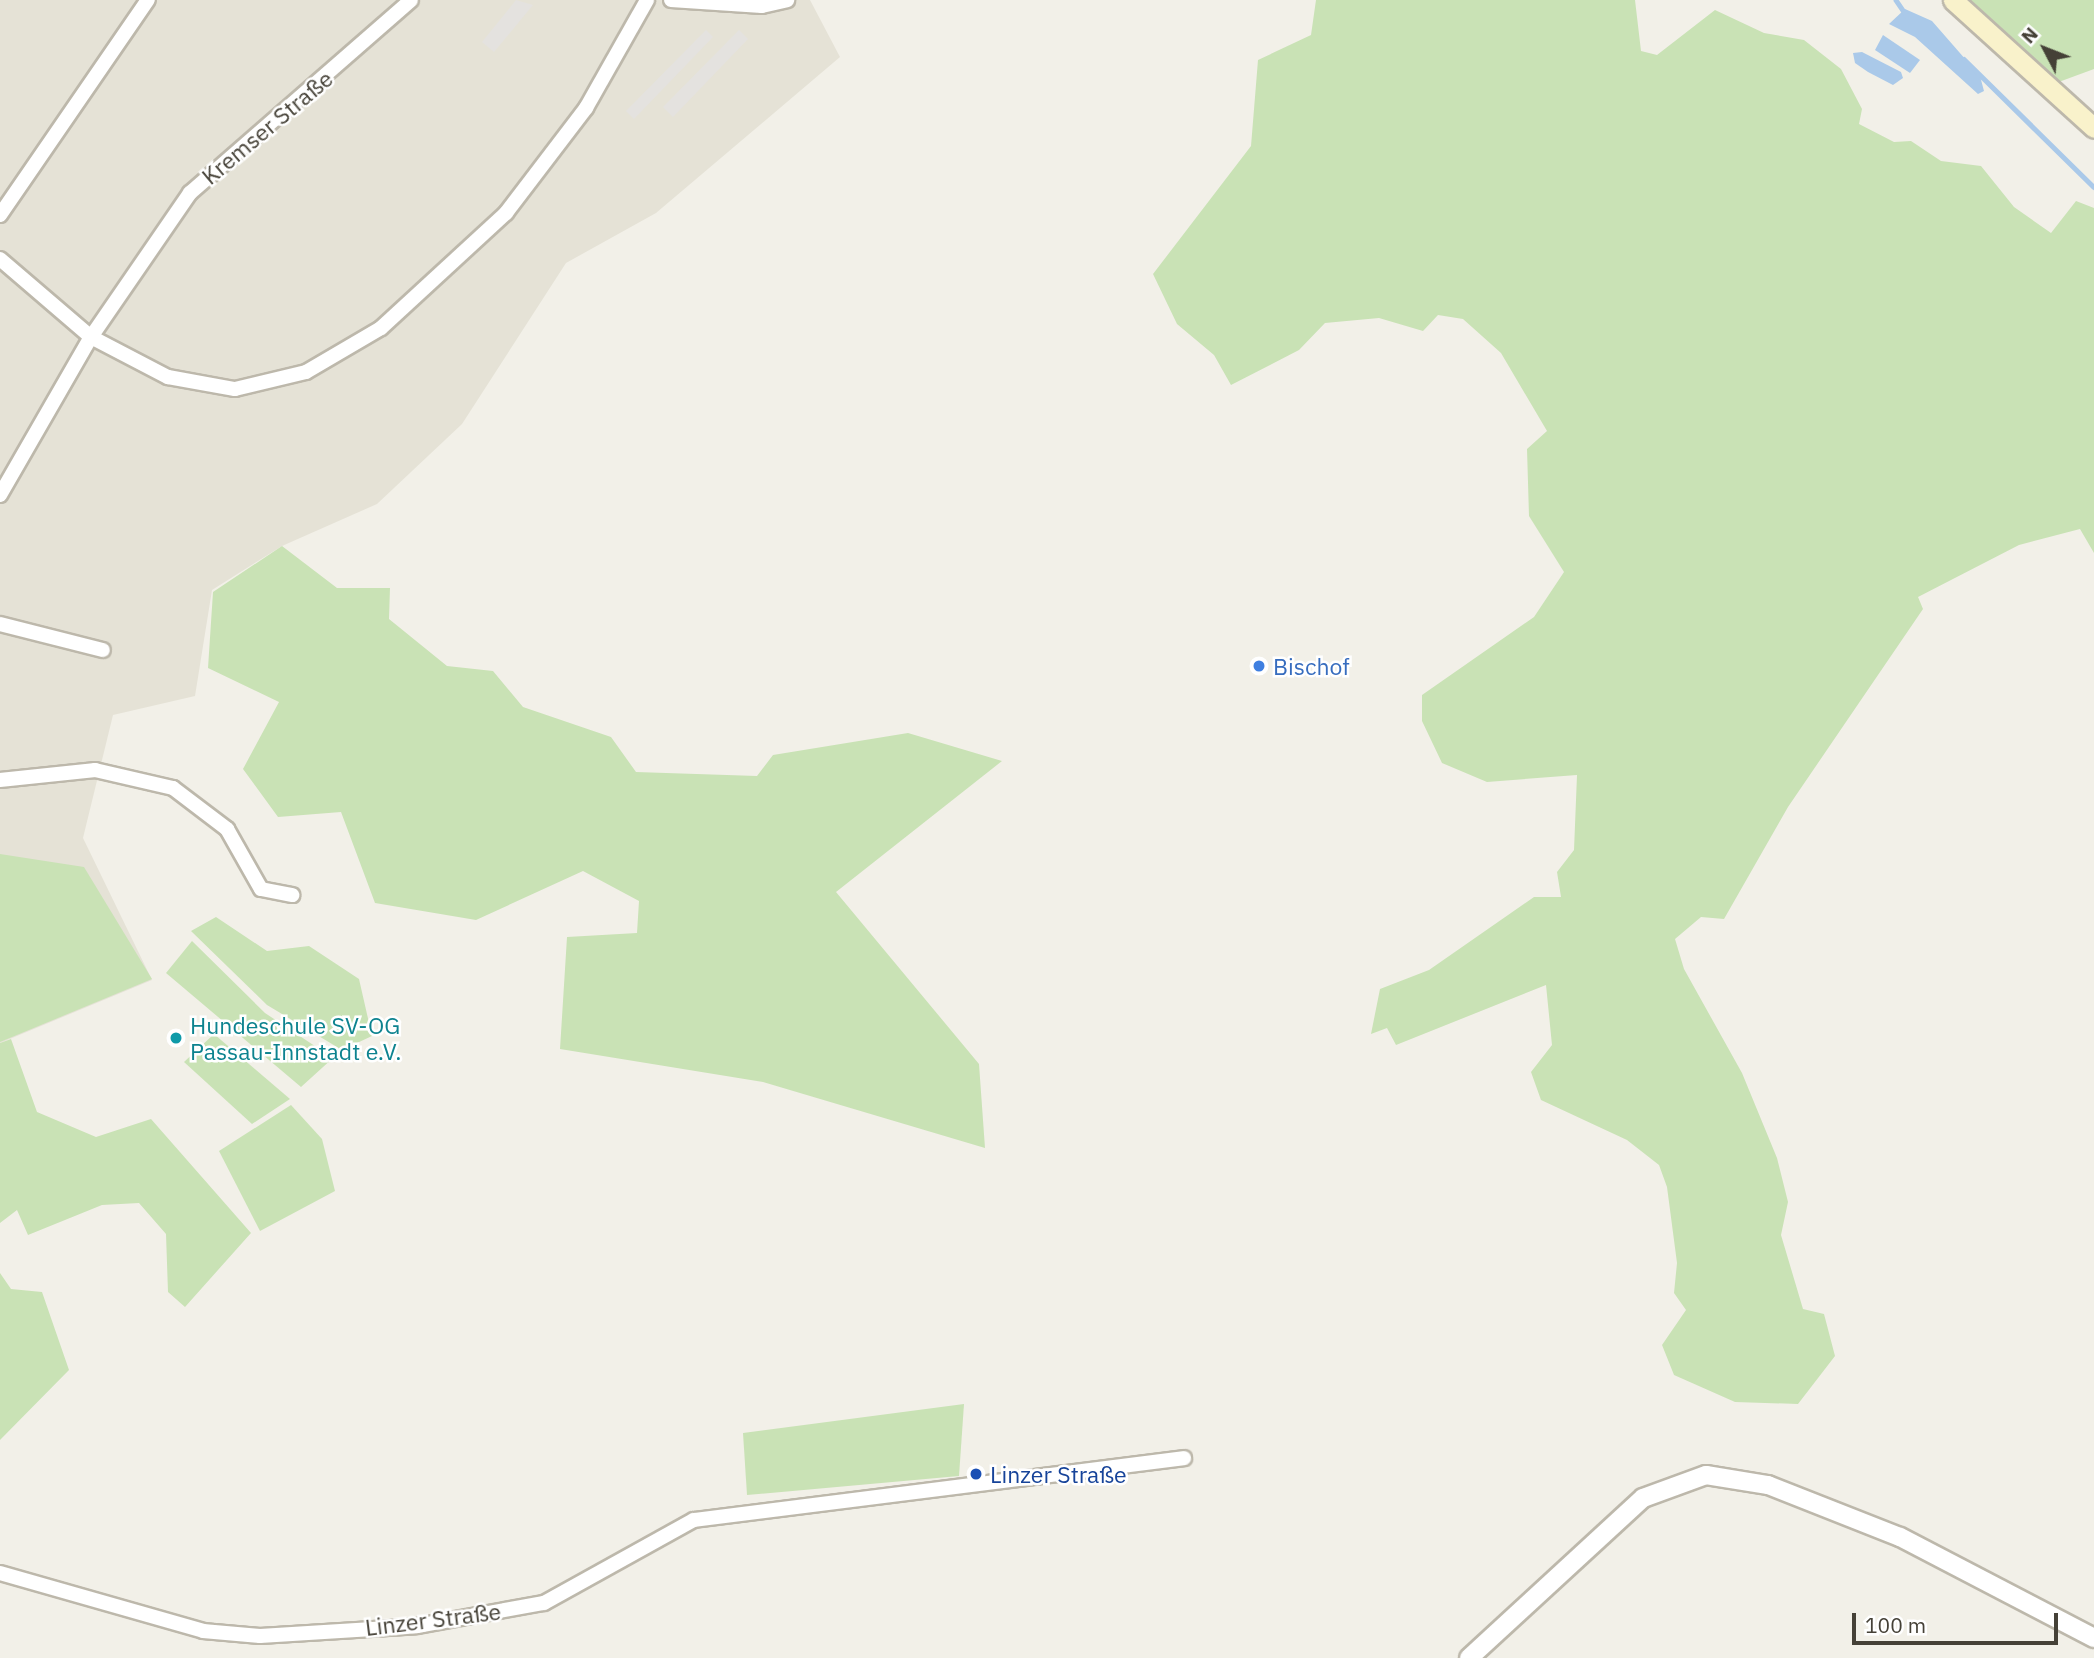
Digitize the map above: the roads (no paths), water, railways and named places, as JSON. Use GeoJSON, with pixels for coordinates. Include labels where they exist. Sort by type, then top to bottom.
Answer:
{"type":"FeatureCollection","features":[{"type":"Feature","properties":{"kind":"main road"},"geometry":{"type":"LineString","coordinates":[[1953,0],[2094,128]]}},
{"type":"Feature","properties":{"kind":"street"},"geometry":{"type":"LineString","coordinates":[[0,215],[148,0]]}},
{"type":"Feature","properties":{"kind":"street","name":"Kremser Straße"},"geometry":{"type":"LineString","coordinates":[[0,495],[91,337],[203,179],[411,0]]}},
{"type":"Feature","properties":{"kind":"street"},"geometry":{"type":"LineString","coordinates":[[0,259],[91,337],[148,369],[214,389],[280,380],[358,345],[448,272],[506,213],[586,108],[647,0]]}},
{"type":"Feature","properties":{"kind":"street"},"geometry":{"type":"LineString","coordinates":[[671,0],[762,6],[787,0]]}},
{"type":"Feature","properties":{"kind":"street"},"geometry":{"type":"LineString","coordinates":[[0,624],[103,650]]}},
{"type":"Feature","properties":{"kind":"street"},"geometry":{"type":"LineString","coordinates":[[0,779],[95,770],[173,788],[227,829],[261,889],[292,895]]}},
{"type":"Feature","properties":{"kind":"street","name":"Linzer Straße"},"geometry":{"type":"LineString","coordinates":[[0,1573],[203,1631],[260,1636],[417,1626],[544,1603],[694,1520],[1184,1458]]}},
{"type":"Feature","properties":{"kind":"street"},"geometry":{"type":"LineString","coordinates":[[1469,1658],[1643,1498],[1706,1475],[1769,1485],[1887,1532],[2094,1638]]}},
{"type":"Feature","properties":{"kind":"water"},"geometry":{"type":"Polygon","coordinates":[[[1905,9],[1932,21],[1980,76],[1984,91],[1978,94],[1915,37],[1889,24],[1905,9]]]}},
{"type":"Feature","properties":{"kind":"water"},"geometry":{"type":"Polygon","coordinates":[[[1883,35],[1920,60],[1910,73],[1875,50],[1883,35]]]}},
{"type":"Feature","properties":{"kind":"water"},"geometry":{"type":"Polygon","coordinates":[[[1862,52],[1901,72],[1903,78],[1893,85],[1868,72],[1855,63],[1853,53],[1862,52]]]}},
{"type":"Feature","properties":{"kind":"waterway"},"geometry":{"type":"LineString","coordinates":[[1896,0],[1906,15]]}},
{"type":"Feature","properties":{"kind":"waterway"},"geometry":{"type":"LineString","coordinates":[[1964,59],[2094,187]]}},
{"type":"Feature","properties":{"kind":"place","name":"Bischof"},"geometry":{"type":"Point","coordinates":[1259,666]}},
{"type":"Feature","properties":{"kind":"place","name":"Hundeschule SV-OG Passau-Innstadt e.V."},"geometry":{"type":"Point","coordinates":[176,1038]}},
{"type":"Feature","properties":{"kind":"place","name":"Linzer Straße"},"geometry":{"type":"Point","coordinates":[976,1474]}}]}
